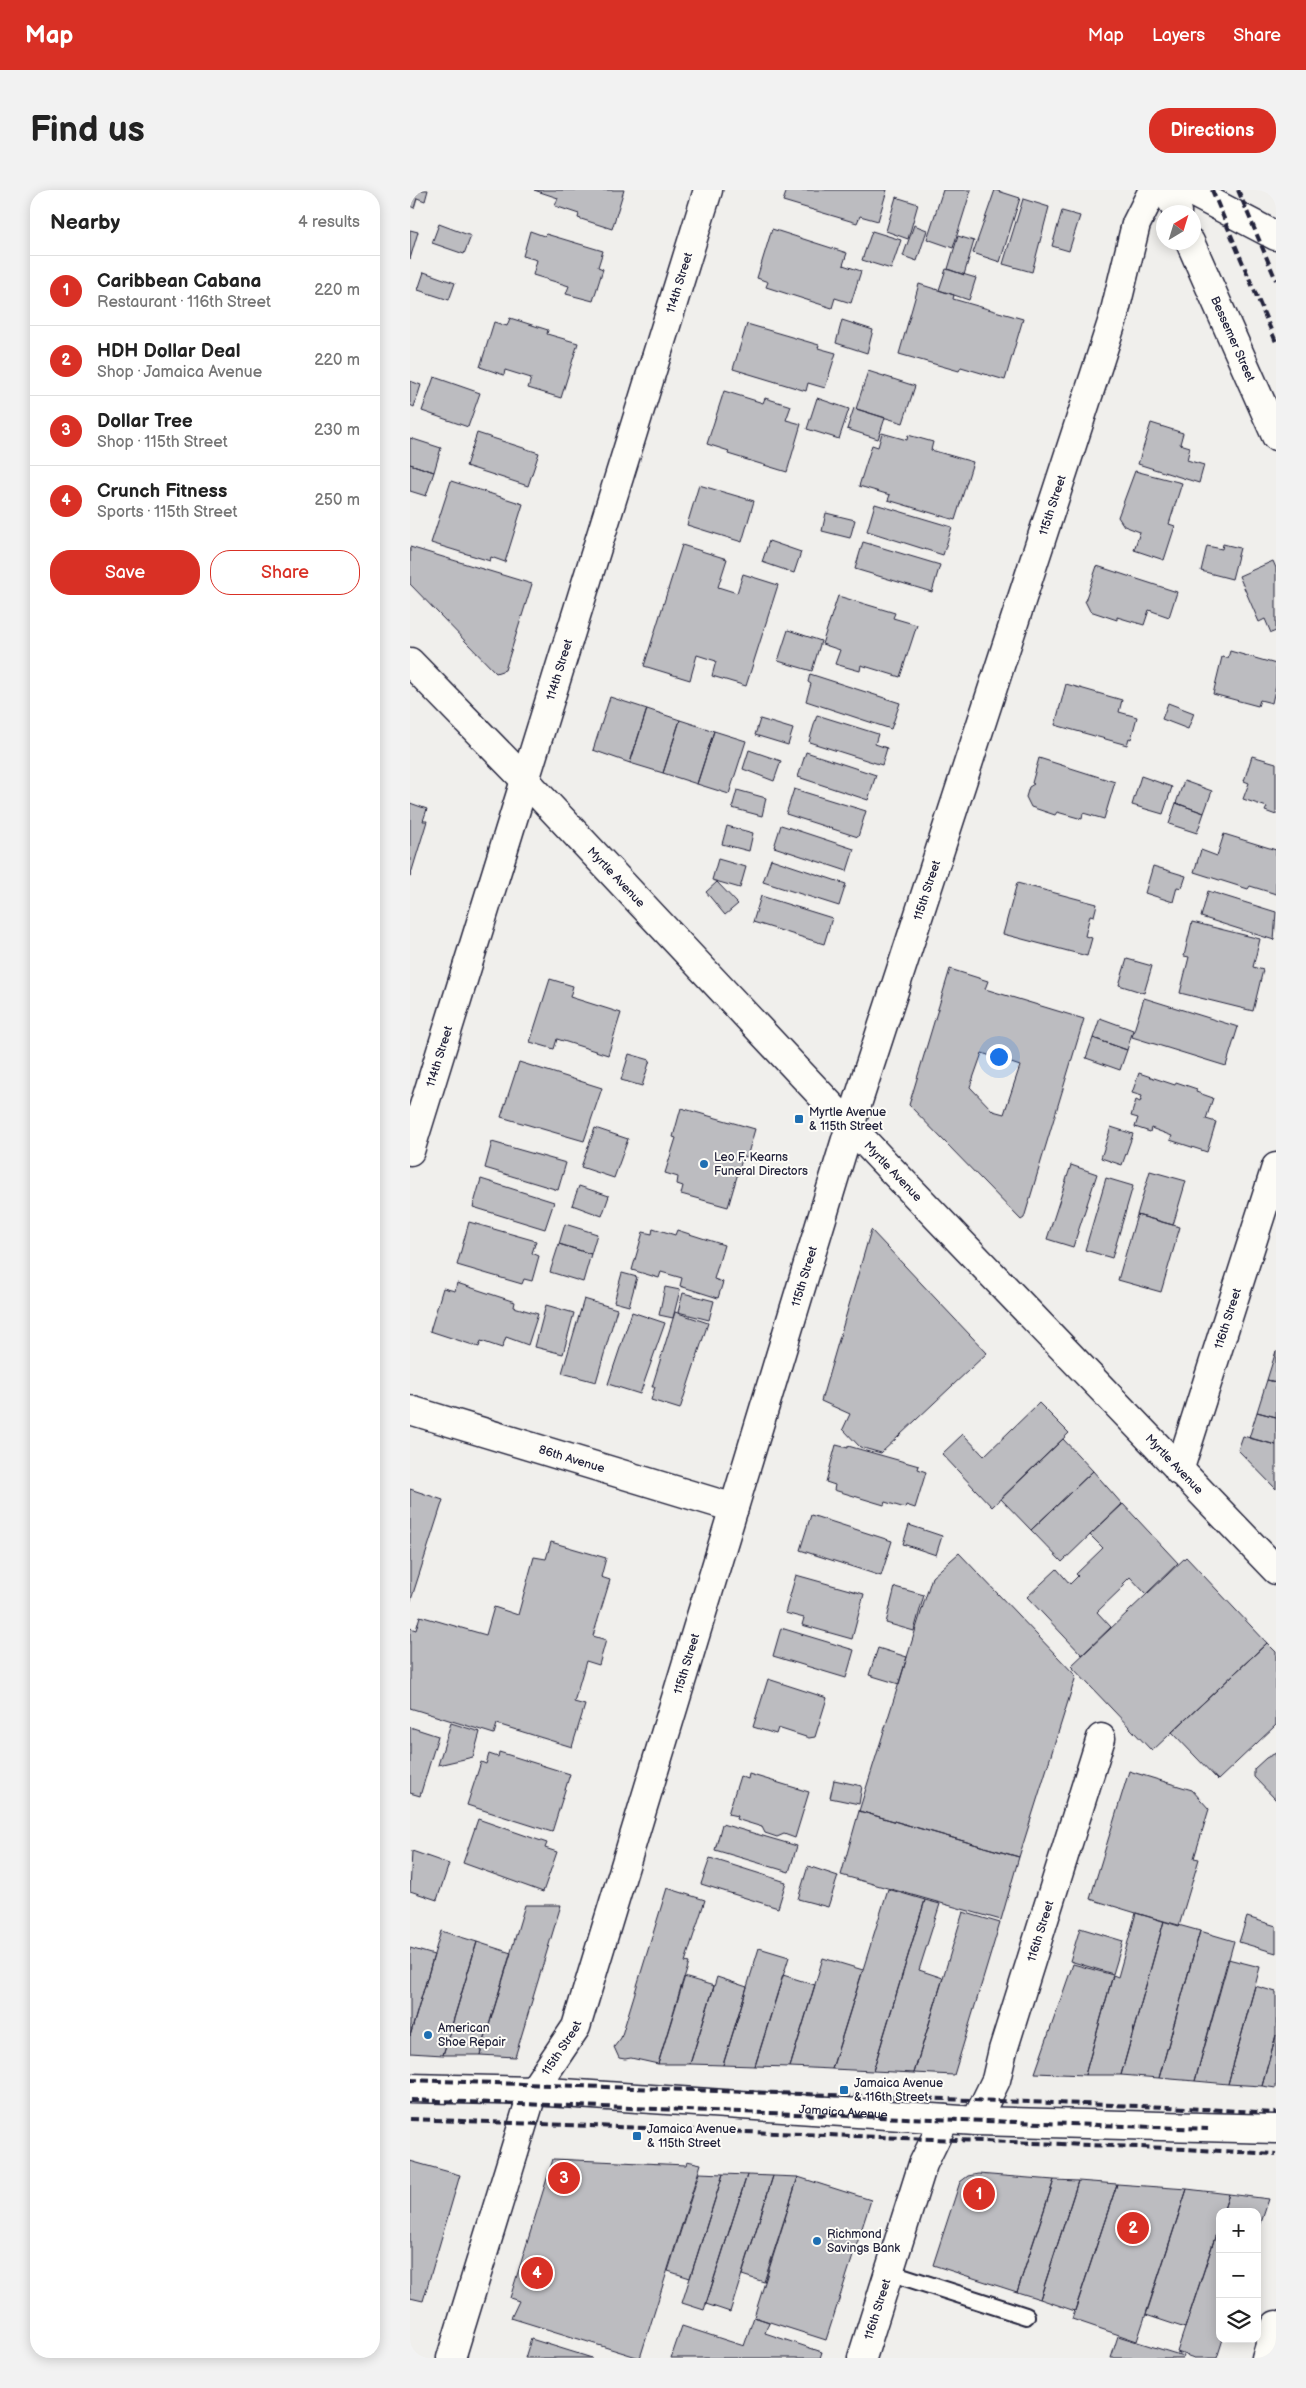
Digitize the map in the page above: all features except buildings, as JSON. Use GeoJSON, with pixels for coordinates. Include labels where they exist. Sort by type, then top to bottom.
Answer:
{"type":"FeatureCollection","features":[{"type":"Feature","properties":{"kind":"street","name":"114th Street"},"geometry":{"type":"LineString","coordinates":[[410,1151],[708,190]]}},
{"type":"Feature","properties":{"kind":"street","name":"115th Street"},"geometry":{"type":"LineString","coordinates":[[450,2358],[533,2090],[576,2027],[850,1126],[1113,319],[1136,224],[1153,190]]}},
{"type":"Feature","properties":{"kind":"street"},"geometry":{"type":"LineString","coordinates":[[1167,190],[1174,205]]}},
{"type":"Feature","properties":{"kind":"street"},"geometry":{"type":"LineString","coordinates":[[1188,190],[1276,236]]}},
{"type":"Feature","properties":{"kind":"street","name":"Bessemer Street"},"geometry":{"type":"LineString","coordinates":[[1194,250],[1276,436]]}},
{"type":"Feature","properties":{"kind":"street","name":"Myrtle Avenue"},"geometry":{"type":"LineString","coordinates":[[410,662],[1179,1471],[1276,1570]]}},
{"type":"Feature","properties":{"kind":"street","name":"116th Street"},"geometry":{"type":"LineString","coordinates":[[1179,1471],[1276,1167]]}},
{"type":"Feature","properties":{"kind":"street","name":"86th Avenue"},"geometry":{"type":"LineString","coordinates":[[410,1410],[734,1508]]}},
{"type":"Feature","properties":{"kind":"street","name":"116th Street"},"geometry":{"type":"LineString","coordinates":[[976,2121],[996,2080],[1003,2050],[1101,1738]]}},
{"type":"Feature","properties":{"kind":"street","name":"Jamaica Avenue"},"geometry":{"type":"LineString","coordinates":[[410,2088],[533,2090],[976,2121],[1276,2128]]}},
{"type":"Feature","properties":{"kind":"street","name":"116th Street"},"geometry":{"type":"LineString","coordinates":[[862,2358],[923,2164],[945,2119]]}},
{"type":"Feature","properties":{"kind":"street"},"geometry":{"type":"LineString","coordinates":[[1266,2358],[1276,2325]]}},
{"type":"Feature","properties":{"kind":"lane"},"geometry":{"type":"LineString","coordinates":[[889,2272],[1026,2316]]}},
{"type":"Feature","properties":{"kind":"railway"},"geometry":{"type":"LineString","coordinates":[[1212,190],[1276,342]]}},
{"type":"Feature","properties":{"kind":"railway"},"geometry":{"type":"LineString","coordinates":[[1238,190],[1276,280]]}},
{"type":"Feature","properties":{"kind":"railway"},"geometry":{"type":"LineString","coordinates":[[410,2080],[1167,2107],[1276,2113]]}},
{"type":"Feature","properties":{"kind":"railway"},"geometry":{"type":"LineString","coordinates":[[410,2100],[1208,2129]]}},
{"type":"Feature","properties":{"kind":"railway"},"geometry":{"type":"LineString","coordinates":[[410,2119],[1165,2148],[1276,2154]]}},
{"type":"Feature","properties":{"kind":"place","name":"Myrtle Avenue & 115th Street"},"geometry":{"type":"Point","coordinates":[799,1119]}},
{"type":"Feature","properties":{"kind":"place","name":"Leo F. Kearns Funeral Directors"},"geometry":{"type":"Point","coordinates":[704,1164]}},
{"type":"Feature","properties":{"kind":"place","name":"American Shoe Repair"},"geometry":{"type":"Point","coordinates":[428,2035]}},
{"type":"Feature","properties":{"kind":"place","name":"Jamaica Avenue & 116th Street"},"geometry":{"type":"Point","coordinates":[844,2090]}},
{"type":"Feature","properties":{"kind":"place","name":"Jamaica Avenue & 115th Street"},"geometry":{"type":"Point","coordinates":[637,2136]}},
{"type":"Feature","properties":{"kind":"place","name":"Dollar Tree"},"geometry":{"type":"Point","coordinates":[564,2178]}},
{"type":"Feature","properties":{"kind":"place","name":"Caribbean Cabana"},"geometry":{"type":"Point","coordinates":[979,2194]}},
{"type":"Feature","properties":{"kind":"place","name":"HDH Dollar Deal"},"geometry":{"type":"Point","coordinates":[1133,2228]}},
{"type":"Feature","properties":{"kind":"place","name":"Richmond Savings Bank"},"geometry":{"type":"Point","coordinates":[817,2241]}},
{"type":"Feature","properties":{"kind":"place","name":"Crunch Fitness"},"geometry":{"type":"Point","coordinates":[537,2273]}}]}
